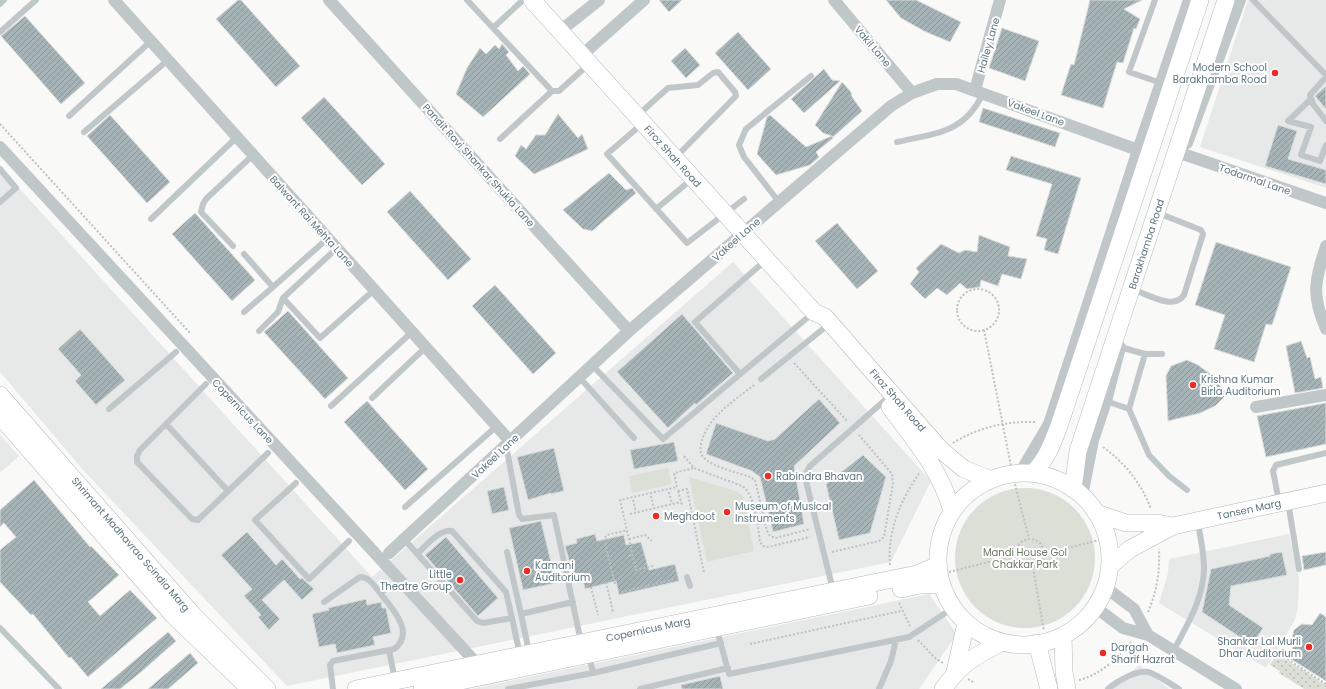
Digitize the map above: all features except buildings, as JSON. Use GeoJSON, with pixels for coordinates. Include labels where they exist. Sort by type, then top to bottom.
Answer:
{"type":"FeatureCollection","features":[{"type":"Feature","properties":{"kind":"main road","name":"Firoz Shah Road"},"geometry":{"type":"LineString","coordinates":[[532,0],[674,159],[814,312],[818,323],[823,329],[889,397]]}},
{"type":"Feature","properties":{"kind":"main road"},"geometry":{"type":"LineString","coordinates":[[1022,473],[1054,478],[1078,492],[1096,513],[1107,538],[1110,566],[1105,587],[1095,607],[1081,624],[1063,636],[1041,643],[1014,645],[1001,643],[976,631],[952,608],[940,575],[941,536],[952,511],[971,491],[989,480],[1022,473],[1043,464],[1049,452],[1059,426],[1200,0]]}},
{"type":"Feature","properties":{"kind":"main road","name":"Barakhamba Road"},"geometry":{"type":"LineString","coordinates":[[1078,492],[1078,451],[1235,2]]}},
{"type":"Feature","properties":{"kind":"main road","name":"Firoz Shah Road"},"geometry":{"type":"LineString","coordinates":[[814,312],[826,317],[936,456],[952,511]]}},
{"type":"Feature","properties":{"kind":"main road","name":"Shrimant Madhavrao Scindia Marg"},"geometry":{"type":"LineString","coordinates":[[0,395],[193,615],[268,689]]}},
{"type":"Feature","properties":{"kind":"main road","name":"Shrimant Madhavrao Scindia Marg"},"geometry":{"type":"LineString","coordinates":[[0,416],[173,615],[250,689]]}},
{"type":"Feature","properties":{"kind":"main road","name":"Firoz Shah Road"},"geometry":{"type":"LineString","coordinates":[[936,456],[989,480]]}},
{"type":"Feature","properties":{"kind":"main road","name":"Tansen Marg"},"geometry":{"type":"LineString","coordinates":[[1110,566],[1130,549],[1162,528],[1326,493]]}},
{"type":"Feature","properties":{"kind":"main road","name":"Tansen Marg"},"geometry":{"type":"LineString","coordinates":[[1096,513],[1126,523],[1162,528]]}},
{"type":"Feature","properties":{"kind":"main road","name":"Copernicus Marg"},"geometry":{"type":"LineString","coordinates":[[585,649],[719,635],[893,585],[917,574],[940,575]]}},
{"type":"Feature","properties":{"kind":"main road","name":"Copernicus Marg"},"geometry":{"type":"LineString","coordinates":[[356,689],[395,681],[482,670],[523,670],[585,649],[833,591],[893,585]]}},
{"type":"Feature","properties":{"kind":"main road"},"geometry":{"type":"LineString","coordinates":[[966,623],[967,678]]}},
{"type":"Feature","properties":{"kind":"main road"},"geometry":{"type":"LineString","coordinates":[[1063,636],[1067,686]]}},
{"type":"Feature","properties":{"kind":"main road"},"geometry":{"type":"LineString","coordinates":[[942,689],[967,678],[982,651],[1001,643]]}},
{"type":"Feature","properties":{"kind":"main road"},"geometry":{"type":"LineString","coordinates":[[1041,643],[1049,689]]}},
{"type":"Feature","properties":{"kind":"main road","name":"Copernicus Marg"},"geometry":{"type":"LineString","coordinates":[[427,688],[459,685],[482,670]]}},
{"type":"Feature","properties":{"kind":"street","name":"Balwant Rai Mehta Lane"},"geometry":{"type":"LineString","coordinates":[[114,0],[497,426],[508,443]]}},
{"type":"Feature","properties":{"kind":"street","name":"Pandit Ravi Shankar Shukla Lane"},"geometry":{"type":"LineString","coordinates":[[329,0],[629,331]]}},
{"type":"Feature","properties":{"kind":"street"},"geometry":{"type":"LineString","coordinates":[[560,31],[599,0]]}},
{"type":"Feature","properties":{"kind":"street"},"geometry":{"type":"LineString","coordinates":[[585,59],[644,0]]}},
{"type":"Feature","properties":{"kind":"street","name":"Vakil Lane"},"geometry":{"type":"LineString","coordinates":[[834,0],[912,93]]}},
{"type":"Feature","properties":{"kind":"street","name":"Hailey Lane"},"geometry":{"type":"LineString","coordinates":[[979,91],[1000,0]]}},
{"type":"Feature","properties":{"kind":"street"},"geometry":{"type":"LineString","coordinates":[[1022,473],[1050,424],[1138,150],[1189,0]]}},
{"type":"Feature","properties":{"kind":"street"},"geometry":{"type":"LineString","coordinates":[[1078,492],[1137,292],[1235,2]]}},
{"type":"Feature","properties":{"kind":"street","name":"Vakeel Lane"},"geometry":{"type":"LineString","coordinates":[[389,553],[580,378],[629,331],[891,106],[912,93],[936,84],[956,84],[979,91],[1138,150]]}},
{"type":"Feature","properties":{"kind":"street","name":"Copernicus Lane"},"geometry":{"type":"LineString","coordinates":[[0,147],[482,670]]}},
{"type":"Feature","properties":{"kind":"street","name":"Todarmal Lane"},"geometry":{"type":"LineString","coordinates":[[1183,154],[1326,203]]}},
{"type":"Feature","properties":{"kind":"street"},"geometry":{"type":"LineString","coordinates":[[1326,246],[1316,276],[1315,294],[1326,329]]}},
{"type":"Feature","properties":{"kind":"street"},"geometry":{"type":"LineString","coordinates":[[1256,408],[1326,395]]}},
{"type":"Feature","properties":{"kind":"street"},"geometry":{"type":"LineString","coordinates":[[1105,587],[1134,609],[1143,631]]}},
{"type":"Feature","properties":{"kind":"street"},"geometry":{"type":"LineString","coordinates":[[1095,607],[1123,628],[1143,631],[1236,689]]}},
{"type":"Feature","properties":{"kind":"lane"},"geometry":{"type":"LineString","coordinates":[[0,4],[4,0]]}},
{"type":"Feature","properties":{"kind":"lane"},"geometry":{"type":"LineString","coordinates":[[0,32],[36,0]]}},
{"type":"Feature","properties":{"kind":"lane"},"geometry":{"type":"LineString","coordinates":[[467,0],[552,92]]}},
{"type":"Feature","properties":{"kind":"lane"},"geometry":{"type":"LineString","coordinates":[[493,28],[522,0]]}},
{"type":"Feature","properties":{"kind":"lane"},"geometry":{"type":"LineString","coordinates":[[1155,0],[1129,72],[1161,83]]}},
{"type":"Feature","properties":{"kind":"lane"},"geometry":{"type":"LineString","coordinates":[[1235,2],[1252,0],[1326,76],[1310,95],[1311,99],[1326,121]]}},
{"type":"Feature","properties":{"kind":"lane"},"geometry":{"type":"LineString","coordinates":[[69,116],[151,41]]}},
{"type":"Feature","properties":{"kind":"lane"},"geometry":{"type":"LineString","coordinates":[[500,138],[552,92],[559,92],[585,59]]}},
{"type":"Feature","properties":{"kind":"lane"},"geometry":{"type":"LineString","coordinates":[[84,132],[168,60]]}},
{"type":"Feature","properties":{"kind":"lane"},"geometry":{"type":"LineString","coordinates":[[674,159],[736,96],[736,92],[718,72],[713,73],[703,82],[693,86],[668,88],[607,154],[687,243],[744,198]]}},
{"type":"Feature","properties":{"kind":"lane"},"geometry":{"type":"LineString","coordinates":[[779,202],[744,157],[739,145],[746,130],[811,76]]}},
{"type":"Feature","properties":{"kind":"lane"},"geometry":{"type":"LineString","coordinates":[[897,142],[954,128],[970,116],[979,91]]}},
{"type":"Feature","properties":{"kind":"lane"},"geometry":{"type":"LineString","coordinates":[[1311,99],[1288,121],[1311,127],[1301,155],[1320,161],[1326,145]]}},
{"type":"Feature","properties":{"kind":"lane"},"geometry":{"type":"LineString","coordinates":[[151,219],[237,137]]}},
{"type":"Feature","properties":{"kind":"lane"},"geometry":{"type":"LineString","coordinates":[[232,246],[201,212],[202,204],[253,155]]}},
{"type":"Feature","properties":{"kind":"lane"},"geometry":{"type":"LineString","coordinates":[[0,169],[18,185],[0,202]]}},
{"type":"Feature","properties":{"kind":"lane"},"geometry":{"type":"LineString","coordinates":[[656,209],[692,178]]}},
{"type":"Feature","properties":{"kind":"lane"},"geometry":{"type":"LineString","coordinates":[[1137,292],[1173,303],[1180,301],[1184,295],[1203,234],[1201,230],[1163,215]]}},
{"type":"Feature","properties":{"kind":"lane"},"geometry":{"type":"LineString","coordinates":[[244,312],[328,238]]}},
{"type":"Feature","properties":{"kind":"lane"},"geometry":{"type":"LineString","coordinates":[[259,331],[278,312],[283,298],[337,248]]}},
{"type":"Feature","properties":{"kind":"lane"},"geometry":{"type":"LineString","coordinates":[[244,254],[273,287]]}},
{"type":"Feature","properties":{"kind":"lane"},"geometry":{"type":"LineString","coordinates":[[740,374],[694,322],[766,260]]}},
{"type":"Feature","properties":{"kind":"lane"},"geometry":{"type":"LineString","coordinates":[[283,298],[320,338],[374,290]]}},
{"type":"Feature","properties":{"kind":"lane"},"geometry":{"type":"LineString","coordinates":[[592,365],[663,439],[814,312]]}},
{"type":"Feature","properties":{"kind":"lane"},"geometry":{"type":"LineString","coordinates":[[761,378],[823,329]]}},
{"type":"Feature","properties":{"kind":"lane"},"geometry":{"type":"LineString","coordinates":[[331,406],[412,332]]}},
{"type":"Feature","properties":{"kind":"lane"},"geometry":{"type":"LineString","coordinates":[[372,398],[426,347]]}},
{"type":"Feature","properties":{"kind":"lane"},"geometry":{"type":"LineString","coordinates":[[1120,347],[1145,354],[1162,354]]}},
{"type":"Feature","properties":{"kind":"lane"},"geometry":{"type":"LineString","coordinates":[[108,409],[176,352]]}},
{"type":"Feature","properties":{"kind":"lane"},"geometry":{"type":"LineString","coordinates":[[1145,354],[1129,409],[1149,455],[1169,476],[1187,490]]}},
{"type":"Feature","properties":{"kind":"lane"},"geometry":{"type":"LineString","coordinates":[[580,378],[634,438]]}},
{"type":"Feature","properties":{"kind":"lane"},"geometry":{"type":"LineString","coordinates":[[206,384],[140,450],[137,456],[137,462],[192,519],[198,520],[268,453]]}},
{"type":"Feature","properties":{"kind":"lane"},"geometry":{"type":"LineString","coordinates":[[833,591],[806,481],[806,473],[810,466],[889,397]]}},
{"type":"Feature","properties":{"kind":"lane"},"geometry":{"type":"LineString","coordinates":[[1106,401],[1129,409]]}},
{"type":"Feature","properties":{"kind":"lane"},"geometry":{"type":"LineString","coordinates":[[166,424],[228,491]]}},
{"type":"Feature","properties":{"kind":"lane"},"geometry":{"type":"LineString","coordinates":[[405,507],[497,426]]}},
{"type":"Feature","properties":{"kind":"lane"},"geometry":{"type":"LineString","coordinates":[[508,443],[519,515],[522,519],[554,515],[573,602],[593,673]]}},
{"type":"Feature","properties":{"kind":"lane"},"geometry":{"type":"LineString","coordinates":[[1299,569],[1283,501],[1273,471],[1276,465],[1326,453]]}},
{"type":"Feature","properties":{"kind":"lane"},"geometry":{"type":"LineString","coordinates":[[296,483],[255,520],[308,579],[349,541]]}},
{"type":"Feature","properties":{"kind":"lane"},"geometry":{"type":"LineString","coordinates":[[1174,650],[1193,613],[1201,590],[1204,568],[1197,520]]}},
{"type":"Feature","properties":{"kind":"lane"},"geometry":{"type":"LineString","coordinates":[[417,554],[442,532],[447,530],[452,531],[506,592],[523,670]]}},
{"type":"Feature","properties":{"kind":"lane"},"geometry":{"type":"LineString","coordinates":[[404,540],[477,621],[483,623],[512,618]]}},
{"type":"Feature","properties":{"kind":"lane"},"geometry":{"type":"LineString","coordinates":[[507,552],[521,614],[523,670],[508,689]]}},
{"type":"Feature","properties":{"kind":"lane"},"geometry":{"type":"LineString","coordinates":[[324,602],[360,577],[365,577],[371,582],[393,609],[400,620],[403,631],[403,638],[400,645],[394,649],[333,660],[330,665],[333,689]]}},
{"type":"Feature","properties":{"kind":"lane"},"geometry":{"type":"LineString","coordinates":[[687,577],[690,586]]}},
{"type":"Feature","properties":{"kind":"lane"},"geometry":{"type":"LineString","coordinates":[[380,593],[390,586]]}},
{"type":"Feature","properties":{"kind":"lane"},"geometry":{"type":"LineString","coordinates":[[521,614],[573,602]]}},
{"type":"Feature","properties":{"kind":"lane"},"geometry":{"type":"LineString","coordinates":[[523,670],[593,673],[719,635],[729,674],[909,637],[952,608]]}},
{"type":"Feature","properties":{"kind":"lane"},"geometry":{"type":"LineString","coordinates":[[0,628],[59,689]]}},
{"type":"Feature","properties":{"kind":"lane"},"geometry":{"type":"LineString","coordinates":[[879,689],[891,661],[896,640]]}},
{"type":"Feature","properties":{"kind":"lane"},"geometry":{"type":"LineString","coordinates":[[389,650],[395,681]]}},
{"type":"Feature","properties":{"kind":"lane"},"geometry":{"type":"LineString","coordinates":[[640,689],[728,668]]}},
{"type":"Feature","properties":{"kind":"lane"},"geometry":{"type":"LineString","coordinates":[[1108,689],[1119,680],[1133,674],[1149,672],[1179,689]]}},
{"type":"Feature","properties":{"kind":"path"},"geometry":{"type":"LineString","coordinates":[[972,290],[986,290],[992,294],[999,307],[996,321],[984,330],[971,330],[960,322],[957,316],[958,303],[961,297],[972,290]]}},
{"type":"Feature","properties":{"kind":"path"},"geometry":{"type":"LineString","coordinates":[[984,330],[1003,423],[1022,473],[1029,539]]}},
{"type":"Feature","properties":{"kind":"path"},"geometry":{"type":"LineString","coordinates":[[788,357],[853,428],[892,474],[893,483],[884,536],[880,541],[824,554]]}},
{"type":"Feature","properties":{"kind":"path"},"geometry":{"type":"LineString","coordinates":[[761,378],[712,420],[703,437],[701,453],[703,457],[712,463],[755,480],[767,531],[770,536],[776,538],[818,527]]}},
{"type":"Feature","properties":{"kind":"path"},"geometry":{"type":"LineString","coordinates":[[967,678],[935,658],[915,634],[902,611],[893,585],[890,555],[894,522],[909,487],[920,471],[936,456],[965,436],[983,428],[1003,423],[1021,422],[1050,424]]}},
{"type":"Feature","properties":{"kind":"path"},"geometry":{"type":"LineString","coordinates":[[1067,686],[1088,678],[1107,666],[1143,631],[1153,601],[1160,567],[1162,528],[1146,497],[1138,482],[1114,455],[1093,440]]}},
{"type":"Feature","properties":{"kind":"path"},"geometry":{"type":"LineString","coordinates":[[684,456],[694,468],[742,486],[748,491],[752,501],[760,542],[763,546],[768,547],[819,534]]}},
{"type":"Feature","properties":{"kind":"path"},"geometry":{"type":"LineString","coordinates":[[682,505],[674,473],[694,468]]}},
{"type":"Feature","properties":{"kind":"path"},"geometry":{"type":"LineString","coordinates":[[653,566],[636,570],[620,500],[677,487]]}},
{"type":"Feature","properties":{"kind":"path"},"geometry":{"type":"LineString","coordinates":[[678,491],[687,489],[704,573]]}},
{"type":"Feature","properties":{"kind":"path"},"geometry":{"type":"LineString","coordinates":[[670,492],[672,504]]}},
{"type":"Feature","properties":{"kind":"path"},"geometry":{"type":"LineString","coordinates":[[651,496],[654,508]]}},
{"type":"Feature","properties":{"kind":"path"},"geometry":{"type":"LineString","coordinates":[[634,500],[636,512]]}},
{"type":"Feature","properties":{"kind":"path"},"geometry":{"type":"LineString","coordinates":[[630,514],[681,502]]}},
{"type":"Feature","properties":{"kind":"path"},"geometry":{"type":"LineString","coordinates":[[615,584],[604,540],[607,535],[627,530]]}},
{"type":"Feature","properties":{"kind":"path"},"geometry":{"type":"LineString","coordinates":[[629,540],[645,536],[652,541]]}},
{"type":"Feature","properties":{"kind":"path"},"geometry":{"type":"LineString","coordinates":[[1044,554],[1107,538]]}},
{"type":"Feature","properties":{"kind":"path"},"geometry":{"type":"LineString","coordinates":[[1029,539],[1038,541],[1042,545],[1044,554],[1041,562],[1033,568],[1020,564],[1016,555],[1018,546],[1025,540],[1029,539]]}},
{"type":"Feature","properties":{"kind":"path"},"geometry":{"type":"LineString","coordinates":[[631,547],[635,546]]}},
{"type":"Feature","properties":{"kind":"path"},"geometry":{"type":"LineString","coordinates":[[629,556],[633,555]]}},
{"type":"Feature","properties":{"kind":"path"},"geometry":{"type":"LineString","coordinates":[[940,575],[1016,555]]}},
{"type":"Feature","properties":{"kind":"path"},"geometry":{"type":"LineString","coordinates":[[1033,568],[1041,643]]}},
{"type":"Feature","properties":{"kind":"path"},"geometry":{"type":"LineString","coordinates":[[621,592],[676,579]]}},
{"type":"Feature","properties":{"kind":"path"},"geometry":{"type":"LineString","coordinates":[[606,582],[613,612]]}},
{"type":"Feature","properties":{"kind":"path"},"geometry":{"type":"LineString","coordinates":[[592,588],[598,615]]}},
{"type":"Feature","properties":{"kind":"path"},"geometry":{"type":"LineString","coordinates":[[750,644],[902,611]]}},
{"type":"Feature","properties":{"kind":"path"},"geometry":{"type":"LineString","coordinates":[[1284,657],[1326,684]]}},
{"type":"Feature","properties":{"kind":"shaded area","name":"Modern School Barakhamba Road"},"geometry":{"type":"Polygon","coordinates":[[[1248,0],[1326,0],[1326,188],[1200,147],[1248,0]]]}},
{"type":"Feature","properties":{"kind":"shaded area"},"geometry":{"type":"Polygon","coordinates":[[[0,167],[372,577],[733,262],[931,481],[891,562],[287,686],[83,470],[0,372],[0,167]]]}},
{"type":"Feature","properties":{"kind":"shaded area"},"geometry":{"type":"Polygon","coordinates":[[[0,435],[19,456],[0,473],[0,435]]]}},
{"type":"Feature","properties":{"kind":"shaded area"},"geometry":{"type":"Polygon","coordinates":[[[1289,534],[1299,578],[1298,607],[1295,620],[1266,668],[1159,603],[1168,573],[1169,559],[1289,534]]]}},
{"type":"Feature","properties":{"kind":"shaded area"},"geometry":{"type":"Polygon","coordinates":[[[929,594],[957,634],[919,689],[471,689],[929,594]]]}},
{"type":"Feature","properties":{"kind":"shaded area"},"geometry":{"type":"Polygon","coordinates":[[[1139,665],[1169,689],[1112,689],[1139,665]]]}},
{"type":"Feature","properties":{"kind":"green space"},"geometry":{"type":"Polygon","coordinates":[[[668,468],[672,484],[632,493],[629,476],[668,468]]]}},
{"type":"Feature","properties":{"kind":"green space"},"geometry":{"type":"Polygon","coordinates":[[[689,477],[736,491],[743,496],[754,551],[707,562],[689,477]]]}},
{"type":"Feature","properties":{"kind":"green space","name":"Mandi House Gol Chakkar Park"},"geometry":{"type":"Polygon","coordinates":[[[1025,488],[1045,491],[1058,496],[1079,514],[1087,525],[1092,538],[1095,558],[1092,578],[1087,591],[1069,612],[1058,620],[1045,625],[1025,628],[1005,625],[992,620],[971,602],[963,591],[958,578],[955,558],[958,538],[963,525],[981,504],[992,496],[1005,491],[1025,488]]]}},
{"type":"Feature","properties":{"kind":"green space"},"geometry":{"type":"Polygon","coordinates":[[[1277,654],[1326,685],[1326,689],[1304,689],[1279,673],[1280,671],[1270,665],[1277,654]]]}},
{"type":"Feature","properties":{"kind":"place","name":"Modern School Barakhamba Road"},"geometry":{"type":"Point","coordinates":[1275,73]}},
{"type":"Feature","properties":{"kind":"place","name":"Krishna Kumar Birla Auditorium"},"geometry":{"type":"Point","coordinates":[1193,385]}},
{"type":"Feature","properties":{"kind":"place","name":"Rabindra Bhavan"},"geometry":{"type":"Point","coordinates":[768,476]}},
{"type":"Feature","properties":{"kind":"place","name":"Museum of Musical Instruments"},"geometry":{"type":"Point","coordinates":[727,512]}},
{"type":"Feature","properties":{"kind":"place","name":"Meghdoot"},"geometry":{"type":"Point","coordinates":[656,516]}},
{"type":"Feature","properties":{"kind":"place","name":"Kamani Auditorium"},"geometry":{"type":"Point","coordinates":[527,571]}},
{"type":"Feature","properties":{"kind":"place","name":"Little Theatre Group"},"geometry":{"type":"Point","coordinates":[460,580]}},
{"type":"Feature","properties":{"kind":"place","name":"Shankar Lal Murli Dhar Auditorium"},"geometry":{"type":"Point","coordinates":[1309,647]}},
{"type":"Feature","properties":{"kind":"place","name":"Dargah Sharif Hazrat"},"geometry":{"type":"Point","coordinates":[1103,653]}}]}
